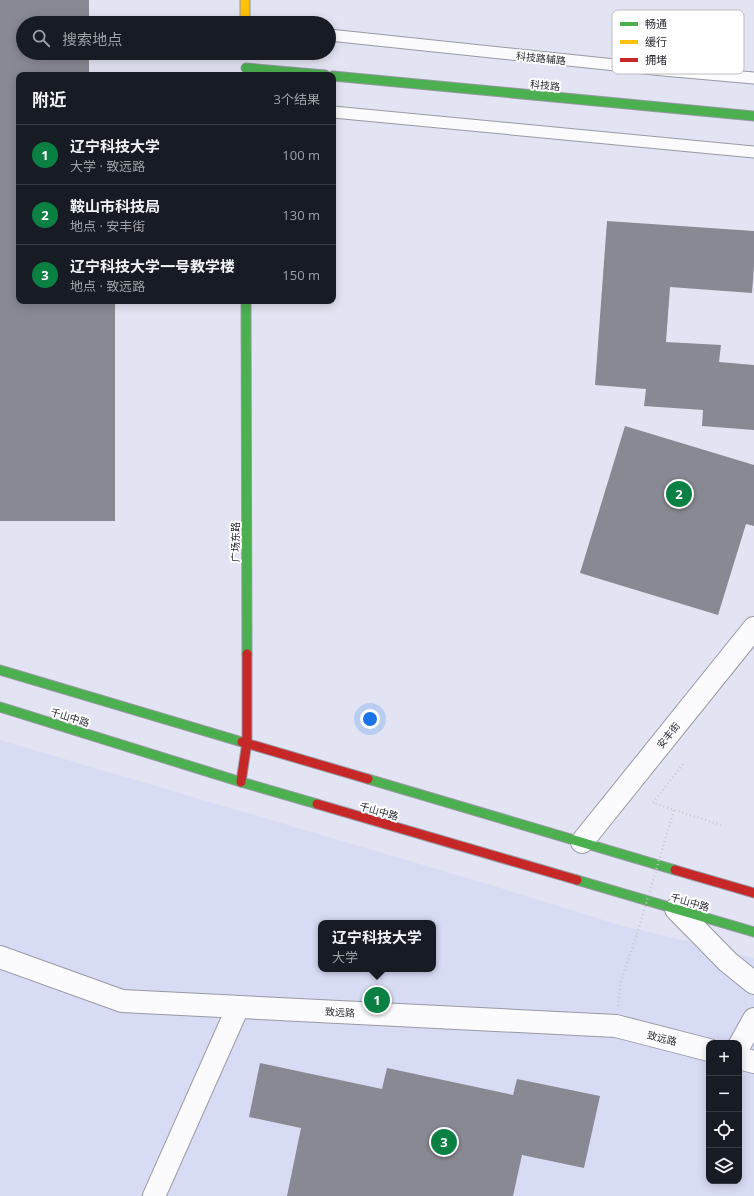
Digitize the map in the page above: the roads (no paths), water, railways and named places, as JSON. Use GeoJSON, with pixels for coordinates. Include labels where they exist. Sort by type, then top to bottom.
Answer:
{"type":"FeatureCollection","features":[{"type":"Feature","properties":{"kind":"main road"},"geometry":{"type":"LineString","coordinates":[[245,0],[245,16]]}},
{"type":"Feature","properties":{"kind":"main road"},"geometry":{"type":"LineString","coordinates":[[246,68],[291,72]]}},
{"type":"Feature","properties":{"kind":"main road","name":"科技路"},"geometry":{"type":"LineString","coordinates":[[336,76],[754,116]]}},
{"type":"Feature","properties":{"kind":"main road","name":"广场东路"},"geometry":{"type":"LineString","coordinates":[[241,782],[247,742],[246,304]]}},
{"type":"Feature","properties":{"kind":"main road"},"geometry":{"type":"LineString","coordinates":[[0,670],[754,893]]}},
{"type":"Feature","properties":{"kind":"main road","name":"千山中路"},"geometry":{"type":"LineString","coordinates":[[0,707],[241,782],[754,932]]}},
{"type":"Feature","properties":{"kind":"street","name":"安丰街"},"geometry":{"type":"LineString","coordinates":[[582,842],[754,628]]}},
{"type":"Feature","properties":{"kind":"street"},"geometry":{"type":"LineString","coordinates":[[676,909],[728,962],[754,983]]}},
{"type":"Feature","properties":{"kind":"street","name":"致远路"},"geometry":{"type":"LineString","coordinates":[[0,957],[122,1001],[616,1026],[706,1049]]}},
{"type":"Feature","properties":{"kind":"street"},"geometry":{"type":"LineString","coordinates":[[154,1196],[238,1007]]}},
{"type":"Feature","properties":{"kind":"street"},"geometry":{"type":"LineString","coordinates":[[742,1041],[754,1019]]}},
{"type":"Feature","properties":{"kind":"street"},"geometry":{"type":"LineString","coordinates":[[742,1059],[754,1062]]}},
{"type":"Feature","properties":{"kind":"lane","name":"科技路辅路"},"geometry":{"type":"LineString","coordinates":[[336,36],[612,65]]}},
{"type":"Feature","properties":{"kind":"lane","name":"科技路辅路"},"geometry":{"type":"LineString","coordinates":[[708,74],[754,78]]}},
{"type":"Feature","properties":{"kind":"lane"},"geometry":{"type":"LineString","coordinates":[[336,112],[754,152]]}},
{"type":"Feature","properties":{"kind":"place","name":"鞍山市科技局"},"geometry":{"type":"Point","coordinates":[679,494]}},
{"type":"Feature","properties":{"kind":"place","name":"辽宁科技大学"},"geometry":{"type":"Point","coordinates":[377,1000]}},
{"type":"Feature","properties":{"kind":"place","name":"辽宁科技大学一号教学楼"},"geometry":{"type":"Point","coordinates":[444,1142]}}]}
